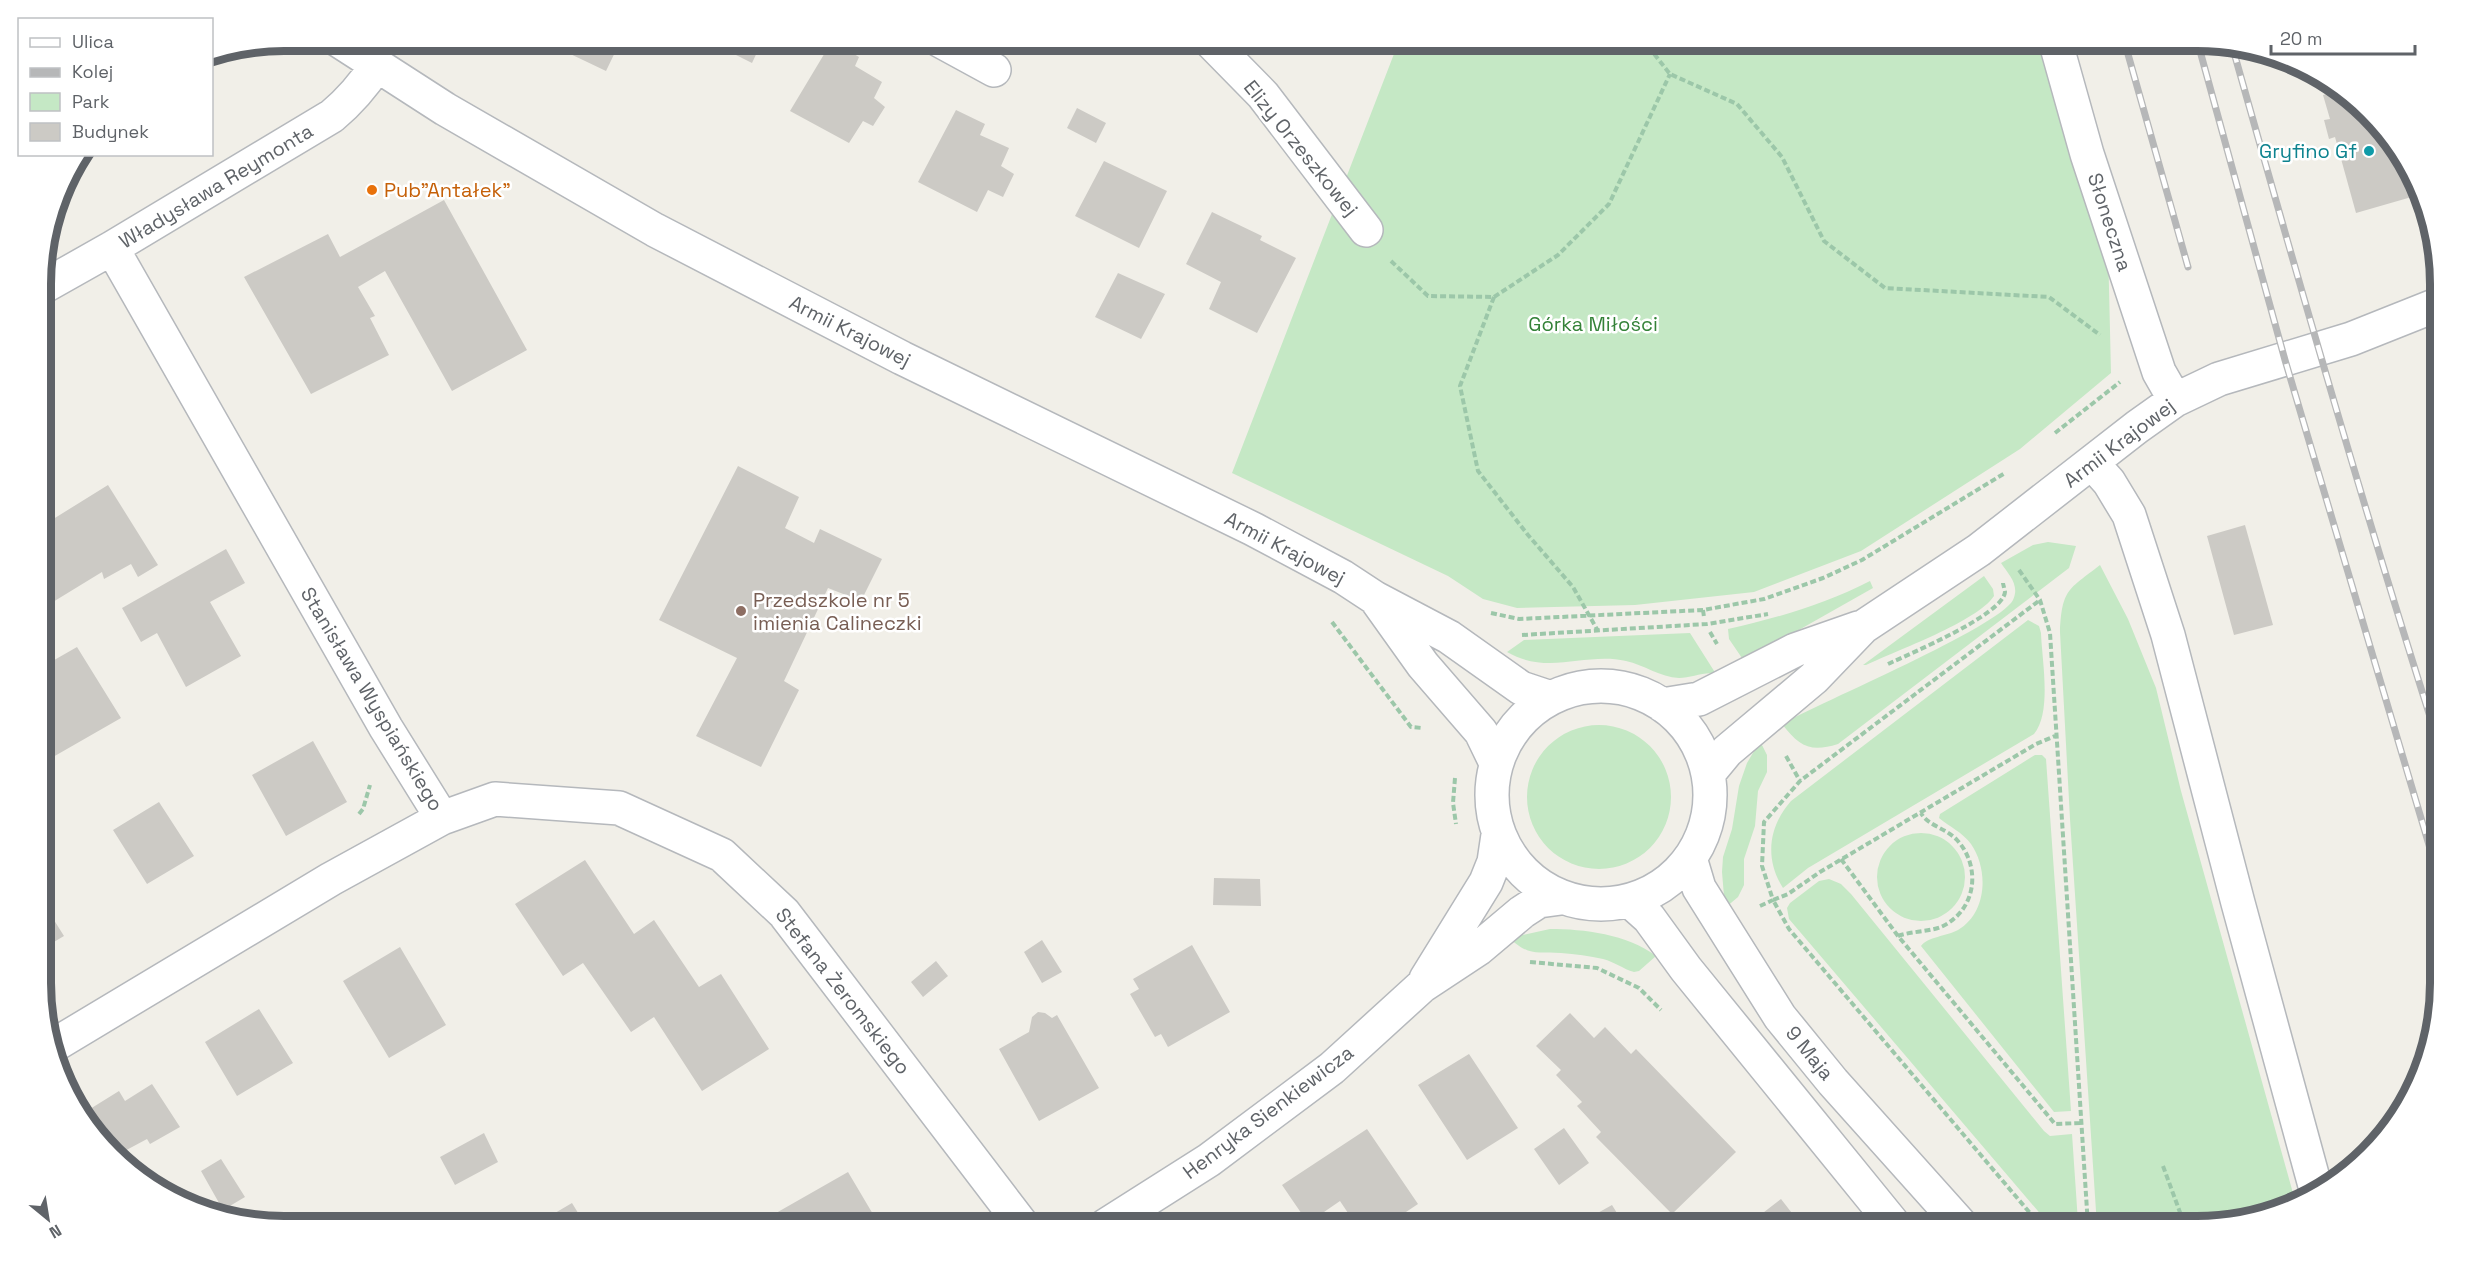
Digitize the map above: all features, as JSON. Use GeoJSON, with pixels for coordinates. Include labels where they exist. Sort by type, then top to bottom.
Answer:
{"type":"FeatureCollection","features":[{"type":"Feature","properties":{"kind":"street","name":"Armii Krajowej"},"geometry":{"type":"LineString","coordinates":[[354,51],[511,148],[655,230],[992,403],[1253,529],[1449,637],[1521,688],[1551,698]]}},
{"type":"Feature","properties":{"kind":"street"},"geometry":{"type":"LineString","coordinates":[[959,51],[994,70]]}},
{"type":"Feature","properties":{"kind":"street","name":"Elizy Orzeszkowej"},"geometry":{"type":"LineString","coordinates":[[1220,51],[1263,95],[1366,230]]}},
{"type":"Feature","properties":{"kind":"street","name":"Słoneczna"},"geometry":{"type":"LineString","coordinates":[[2058,51],[2087,154],[2159,372],[2175,400]]}},
{"type":"Feature","properties":{"kind":"street","name":"Władysława Reymonta"},"geometry":{"type":"LineString","coordinates":[[51,282],[332,116],[356,94],[376,66]]}},
{"type":"Feature","properties":{"kind":"street","name":"Stanisława Wyspiańskiego"},"geometry":{"type":"LineString","coordinates":[[59,1042],[331,879],[442,818],[386,728],[112,248]]}},
{"type":"Feature","properties":{"kind":"street","name":"Armii Krajowej"},"geometry":{"type":"LineString","coordinates":[[1708,774],[1727,751],[1814,678],[1863,627],[1979,550],[2175,400],[2219,379],[2350,339],[2430,308]]}},
{"type":"Feature","properties":{"kind":"street"},"geometry":{"type":"LineString","coordinates":[[2092,463],[2109,482],[2129,515],[2168,635],[2238,903],[2316,1184]]}},
{"type":"Feature","properties":{"kind":"street","name":"Armii Krajowej"},"geometry":{"type":"LineString","coordinates":[[1375,598],[1423,665],[1481,732],[1496,763]]}},
{"type":"Feature","properties":{"kind":"street","name":"Armii Krajowej"},"geometry":{"type":"LineString","coordinates":[[1662,705],[1699,699],[1795,650],[1863,627]]}},
{"type":"Feature","properties":{"kind":"street"},"geometry":{"type":"LineString","coordinates":[[1605,686],[1633,691],[1662,705],[1681,721],[1698,746],[1708,774],[1710,796],[1708,818],[1701,839],[1690,858],[1674,877],[1653,891],[1630,901],[1608,905],[1584,904],[1561,898],[1534,883],[1513,861],[1498,835],[1492,810],[1491,787],[1496,763],[1504,742],[1533,709],[1551,698],[1578,688],[1605,686]]}},
{"type":"Feature","properties":{"kind":"street","name":"Stefana Żeromskiego"},"geometry":{"type":"LineString","coordinates":[[442,818],[495,799],[619,808],[722,855],[784,913],[1015,1216]]}},
{"type":"Feature","properties":{"kind":"street","name":"Henryka Sienkiewicza"},"geometry":{"type":"LineString","coordinates":[[1422,986],[1486,882],[1494,862],[1498,835]]}},
{"type":"Feature","properties":{"kind":"street","name":"9 Maja"},"geometry":{"type":"LineString","coordinates":[[1690,858],[1699,888],[1780,1017],[1833,1082],[1953,1216]]}},
{"type":"Feature","properties":{"kind":"street","name":"Henryka Sienkiewicza"},"geometry":{"type":"LineString","coordinates":[[1121,1216],[1209,1160],[1332,1068],[1422,986],[1484,944],[1522,912],[1539,901],[1561,898]]}},
{"type":"Feature","properties":{"kind":"street"},"geometry":{"type":"LineString","coordinates":[[1630,901],[1649,918],[1686,969],[1887,1216]]}},
{"type":"Feature","properties":{"kind":"path"},"geometry":{"type":"LineString","coordinates":[[294,51],[300,57]]}},
{"type":"Feature","properties":{"kind":"path"},"geometry":{"type":"LineString","coordinates":[[1652,51],[1670,74],[1737,104],[1782,157],[1824,241],[1885,288],[2049,297],[2105,338]]}},
{"type":"Feature","properties":{"kind":"path"},"geometry":{"type":"LineString","coordinates":[[1366,230],[1381,252],[1428,296],[1494,297],[1558,255],[1609,204],[1670,74]]}},
{"type":"Feature","properties":{"kind":"path"},"geometry":{"type":"LineString","coordinates":[[1494,297],[1460,386],[1478,471],[1573,587],[1598,631]]}},
{"type":"Feature","properties":{"kind":"path"},"geometry":{"type":"LineString","coordinates":[[2047,440],[2136,369],[2143,365],[2159,372]]}},
{"type":"Feature","properties":{"kind":"path"},"geometry":{"type":"LineString","coordinates":[[1488,613],[1519,619],[1703,610],[1764,599],[1823,578],[1862,560],[2011,469]]}},
{"type":"Feature","properties":{"kind":"path"},"geometry":{"type":"LineString","coordinates":[[2033,1216],[1789,929],[1773,900],[1761,866],[1764,822],[1800,781],[2040,600],[2050,633],[2087,1216]]}},
{"type":"Feature","properties":{"kind":"path"},"geometry":{"type":"LineString","coordinates":[[1703,610],[1704,617]]}},
{"type":"Feature","properties":{"kind":"path"},"geometry":{"type":"LineString","coordinates":[[1516,636],[1707,624],[1769,614]]}},
{"type":"Feature","properties":{"kind":"path"},"geometry":{"type":"LineString","coordinates":[[1752,909],[1788,894],[2036,744],[2055,736]]}},
{"type":"Feature","properties":{"kind":"path"},"geometry":{"type":"LineString","coordinates":[[1456,771],[1453,803],[1457,830]]}},
{"type":"Feature","properties":{"kind":"path"},"geometry":{"type":"LineString","coordinates":[[353,822],[363,809],[370,787],[369,778]]}},
{"type":"Feature","properties":{"kind":"path"},"geometry":{"type":"LineString","coordinates":[[1898,936],[1943,926],[1958,915],[1969,901],[1973,884],[1972,865],[1966,851],[1956,838],[1943,828],[1925,821],[1921,813]]}},
{"type":"Feature","properties":{"kind":"path"},"geometry":{"type":"LineString","coordinates":[[1841,860],[1898,936],[2055,1124],[2081,1123]]}},
{"type":"Feature","properties":{"kind":"path"},"geometry":{"type":"LineString","coordinates":[[1521,962],[1553,962],[1597,968],[1640,988]]}},
{"type":"Feature","properties":{"kind":"path"},"geometry":{"type":"LineString","coordinates":[[2163,1166],[2181,1216]]}},
{"type":"Feature","properties":{"kind":"green space","name":"Górka Miłości"},"geometry":{"type":"Polygon","coordinates":[[[1395,51],[2040,51],[2108,246],[2111,373],[2020,449],[1861,551],[1754,592],[1635,605],[1517,608],[1483,599],[1448,576],[1232,473],[1395,51]]]}},
{"type":"Feature","properties":{"kind":"green space"},"geometry":{"type":"Polygon","coordinates":[[[2048,542],[2076,546],[2069,568],[1838,744],[1820,748],[1806,746],[1794,738],[1782,724],[1907,664],[1976,628],[2001,612],[2013,600],[2015,590],[2013,580],[2001,563],[2033,545],[2048,542]]]}},
{"type":"Feature","properties":{"kind":"green space"},"geometry":{"type":"Polygon","coordinates":[[[2100,565],[2128,619],[2156,688],[2181,791],[2293,1195],[2272,1204],[2242,1212],[2212,1216],[2096,1216],[2060,632],[2065,598],[2081,580],[2100,565]]]}},
{"type":"Feature","properties":{"kind":"green space"},"geometry":{"type":"Polygon","coordinates":[[[1984,576],[1993,589],[1994,596],[1985,606],[1935,635],[1863,665],[1984,576]]]}},
{"type":"Feature","properties":{"kind":"green space"},"geometry":{"type":"Polygon","coordinates":[[[1870,581],[1873,588],[1744,661],[1729,639],[1728,629],[1800,610],[1870,581]]]}},
{"type":"Feature","properties":{"kind":"green space"},"geometry":{"type":"Polygon","coordinates":[[[2028,620],[2039,626],[2044,671],[2043,713],[2034,734],[1808,868],[1783,888],[1773,865],[1772,843],[1778,821],[1791,801],[2028,620]]]}},
{"type":"Feature","properties":{"kind":"green space"},"geometry":{"type":"Polygon","coordinates":[[[1690,633],[1716,674],[1707,673],[1679,678],[1626,661],[1596,659],[1537,662],[1522,659],[1507,652],[1524,640],[1690,633]]]}},
{"type":"Feature","properties":{"kind":"green space"},"geometry":{"type":"Polygon","coordinates":[[[1599,725],[1626,731],[1639,737],[1650,746],[1659,757],[1665,770],[1671,797],[1665,824],[1659,837],[1650,848],[1639,857],[1626,863],[1599,869],[1572,863],[1559,857],[1548,848],[1539,837],[1533,824],[1527,797],[1533,770],[1539,757],[1548,746],[1559,737],[1572,731],[1599,725]]]}},
{"type":"Feature","properties":{"kind":"green space"},"geometry":{"type":"Polygon","coordinates":[[[1760,741],[1767,755],[1767,772],[1758,791],[1755,826],[1744,859],[1744,885],[1738,897],[1725,908],[1723,857],[1732,829],[1739,786],[1747,763],[1760,741]]]}},
{"type":"Feature","properties":{"kind":"green space"},"geometry":{"type":"Polygon","coordinates":[[[2035,755],[2042,755],[2046,759],[2071,1111],[2054,1112],[1921,946],[1928,941],[1958,930],[1968,922],[1980,902],[1982,890],[1981,866],[1977,854],[1964,836],[1939,818],[1940,814],[2035,755]]]}},
{"type":"Feature","properties":{"kind":"green space"},"geometry":{"type":"Polygon","coordinates":[[[1921,833],[1938,837],[1952,846],[1961,860],[1965,877],[1961,894],[1952,908],[1938,917],[1921,921],[1904,917],[1890,908],[1881,894],[1877,877],[1881,860],[1890,846],[1904,837],[1921,833]]]}},
{"type":"Feature","properties":{"kind":"green space"},"geometry":{"type":"Polygon","coordinates":[[[1829,879],[1841,884],[1851,894],[2044,1131],[2050,1136],[2072,1134],[2078,1216],[2042,1216],[1789,919],[1787,908],[1790,903],[1819,881],[1829,879]]]}},
{"type":"Feature","properties":{"kind":"green space"},"geometry":{"type":"Polygon","coordinates":[[[1550,929],[1605,934],[1632,942],[1656,956],[1639,971],[1634,972],[1598,958],[1561,953],[1539,953],[1522,948],[1509,938],[1550,929]]]}},
{"type":"Feature","properties":{"kind":"building"},"geometry":{"type":"Polygon","coordinates":[[[564,51],[616,51],[606,71],[564,51]]]}},
{"type":"Feature","properties":{"kind":"building"},"geometry":{"type":"Polygon","coordinates":[[[728,51],[758,51],[752,63],[728,51]]]}},
{"type":"Feature","properties":{"kind":"building"},"geometry":{"type":"Polygon","coordinates":[[[826,51],[849,51],[859,57],[855,66],[882,82],[874,98],[885,107],[873,126],[863,121],[849,143],[790,111],[826,51]]]}},
{"type":"Feature","properties":{"kind":"building","name":"Gryfino Gf"},"geometry":{"type":"Polygon","coordinates":[[[2330,93],[2339,99],[2372,130],[2399,168],[2413,197],[2356,213],[2335,137],[2329,139],[2324,120],[2330,119],[2323,95],[2330,93]]]}},
{"type":"Feature","properties":{"kind":"building"},"geometry":{"type":"Polygon","coordinates":[[[1077,108],[1106,123],[1096,143],[1067,128],[1077,108]]]}},
{"type":"Feature","properties":{"kind":"building"},"geometry":{"type":"Polygon","coordinates":[[[956,110],[985,124],[980,135],[1009,148],[1001,166],[1014,174],[1003,197],[988,190],[977,212],[918,182],[956,110]]]}},
{"type":"Feature","properties":{"kind":"building"},"geometry":{"type":"Polygon","coordinates":[[[1104,161],[1167,191],[1139,248],[1075,216],[1104,161]]]}},
{"type":"Feature","properties":{"kind":"building"},"geometry":{"type":"Polygon","coordinates":[[[444,200],[527,350],[452,391],[385,271],[358,287],[375,316],[370,318],[389,355],[311,394],[244,277],[328,234],[340,257],[444,200]]]}},
{"type":"Feature","properties":{"kind":"building"},"geometry":{"type":"Polygon","coordinates":[[[1212,212],[1262,236],[1260,240],[1296,258],[1257,333],[1209,309],[1221,282],[1186,264],[1212,212]]]}},
{"type":"Feature","properties":{"kind":"building"},"geometry":{"type":"Polygon","coordinates":[[[1118,273],[1165,294],[1141,339],[1095,317],[1118,273]]]}},
{"type":"Feature","properties":{"kind":"building","name":"Przedszkole nr 5 imienia Calineczki"},"geometry":{"type":"Polygon","coordinates":[[[738,466],[799,497],[785,528],[814,543],[820,529],[882,559],[861,601],[828,588],[784,681],[799,690],[761,767],[696,736],[737,658],[659,620],[738,466]]]}},
{"type":"Feature","properties":{"kind":"building"},"geometry":{"type":"Polygon","coordinates":[[[108,485],[158,565],[138,577],[131,564],[104,579],[102,572],[51,603],[51,520],[108,485]]]}},
{"type":"Feature","properties":{"kind":"building"},"geometry":{"type":"Polygon","coordinates":[[[2245,525],[2273,625],[2234,635],[2207,536],[2245,525]]]}},
{"type":"Feature","properties":{"kind":"building"},"geometry":{"type":"Polygon","coordinates":[[[226,549],[245,583],[210,602],[241,656],[186,687],[157,633],[141,642],[122,608],[226,549]]]}},
{"type":"Feature","properties":{"kind":"building"},"geometry":{"type":"Polygon","coordinates":[[[77,647],[121,718],[51,758],[51,662],[77,647]]]}},
{"type":"Feature","properties":{"kind":"building"},"geometry":{"type":"Polygon","coordinates":[[[313,741],[347,802],[286,836],[252,775],[313,741]]]}},
{"type":"Feature","properties":{"kind":"building"},"geometry":{"type":"Polygon","coordinates":[[[159,802],[194,856],[147,884],[113,830],[159,802]]]}},
{"type":"Feature","properties":{"kind":"building"},"geometry":{"type":"Polygon","coordinates":[[[585,860],[634,934],[654,920],[699,987],[721,974],[769,1049],[702,1091],[654,1017],[631,1032],[583,963],[563,976],[515,904],[585,860]]]}},
{"type":"Feature","properties":{"kind":"building"},"geometry":{"type":"Polygon","coordinates":[[[1214,878],[1260,879],[1261,906],[1213,905],[1214,878]]]}},
{"type":"Feature","properties":{"kind":"building"},"geometry":{"type":"Polygon","coordinates":[[[51,915],[64,936],[51,944],[51,915]]]}},
{"type":"Feature","properties":{"kind":"building"},"geometry":{"type":"Polygon","coordinates":[[[1042,940],[1062,972],[1042,983],[1024,952],[1042,940]]]}},
{"type":"Feature","properties":{"kind":"building"},"geometry":{"type":"Polygon","coordinates":[[[1192,945],[1230,1012],[1168,1047],[1161,1034],[1155,1037],[1130,994],[1139,989],[1133,979],[1192,945]]]}},
{"type":"Feature","properties":{"kind":"building"},"geometry":{"type":"Polygon","coordinates":[[[400,947],[446,1025],[389,1058],[343,981],[400,947]]]}},
{"type":"Feature","properties":{"kind":"building"},"geometry":{"type":"Polygon","coordinates":[[[936,961],[948,976],[923,997],[911,982],[936,961]]]}},
{"type":"Feature","properties":{"kind":"building"},"geometry":{"type":"Polygon","coordinates":[[[259,1009],[293,1063],[237,1096],[205,1042],[259,1009]]]}},
{"type":"Feature","properties":{"kind":"building"},"geometry":{"type":"Polygon","coordinates":[[[1038,1012],[1045,1013],[1052,1018],[1057,1015],[1099,1088],[1039,1121],[999,1049],[1029,1032],[1032,1017],[1038,1012]]]}},
{"type":"Feature","properties":{"kind":"building"},"geometry":{"type":"Polygon","coordinates":[[[1570,1013],[1594,1038],[1605,1027],[1631,1054],[1636,1049],[1736,1152],[1672,1214],[1596,1137],[1601,1132],[1577,1106],[1582,1102],[1556,1075],[1561,1070],[1536,1046],[1570,1013]]]}},
{"type":"Feature","properties":{"kind":"building"},"geometry":{"type":"Polygon","coordinates":[[[1469,1054],[1518,1128],[1467,1160],[1418,1085],[1469,1054]]]}},
{"type":"Feature","properties":{"kind":"building"},"geometry":{"type":"Polygon","coordinates":[[[152,1084],[180,1127],[150,1144],[147,1139],[123,1152],[105,1132],[90,1109],[119,1091],[125,1101],[152,1084]]]}},
{"type":"Feature","properties":{"kind":"building"},"geometry":{"type":"Polygon","coordinates":[[[1564,1128],[1589,1163],[1559,1185],[1534,1149],[1564,1128]]]}},
{"type":"Feature","properties":{"kind":"building"},"geometry":{"type":"Polygon","coordinates":[[[1367,1129],[1418,1204],[1400,1216],[1343,1216],[1348,1213],[1340,1201],[1318,1216],[1303,1216],[1282,1185],[1367,1129]]]}},
{"type":"Feature","properties":{"kind":"building"},"geometry":{"type":"Polygon","coordinates":[[[484,1133],[498,1162],[455,1185],[440,1157],[484,1133]]]}},
{"type":"Feature","properties":{"kind":"building"},"geometry":{"type":"Polygon","coordinates":[[[221,1159],[245,1197],[226,1208],[221,1207],[201,1171],[221,1159]]]}},
{"type":"Feature","properties":{"kind":"building"},"geometry":{"type":"Polygon","coordinates":[[[848,1172],[874,1216],[771,1216],[848,1172]]]}},
{"type":"Feature","properties":{"kind":"building"},"geometry":{"type":"Polygon","coordinates":[[[1781,1199],[1794,1216],[1759,1216],[1781,1199]]]}},
{"type":"Feature","properties":{"kind":"building"},"geometry":{"type":"Polygon","coordinates":[[[572,1203],[580,1216],[550,1216],[572,1203]]]}},
{"type":"Feature","properties":{"kind":"building"},"geometry":{"type":"Polygon","coordinates":[[[1612,1205],[1619,1216],[1595,1216],[1612,1205]]]}},
{"type":"Feature","properties":{"kind":"railway"},"geometry":{"type":"LineString","coordinates":[[2127,51],[2188,267]]}},
{"type":"Feature","properties":{"kind":"railway"},"geometry":{"type":"LineString","coordinates":[[2200,51],[2285,360],[2430,848]]}},
{"type":"Feature","properties":{"kind":"railway"},"geometry":{"type":"LineString","coordinates":[[2234,54],[2334,400],[2430,716]]}},
{"type":"Feature","properties":{"kind":"place","name":"Gryfino Gf"},"geometry":{"type":"Point","coordinates":[2369,151]}},
{"type":"Feature","properties":{"kind":"place","name":"Pub\"Antałek\""},"geometry":{"type":"Point","coordinates":[372,190]}},
{"type":"Feature","properties":{"kind":"place","name":"Przedszkole nr 5 imienia Calineczki"},"geometry":{"type":"Point","coordinates":[741,611]}}]}
